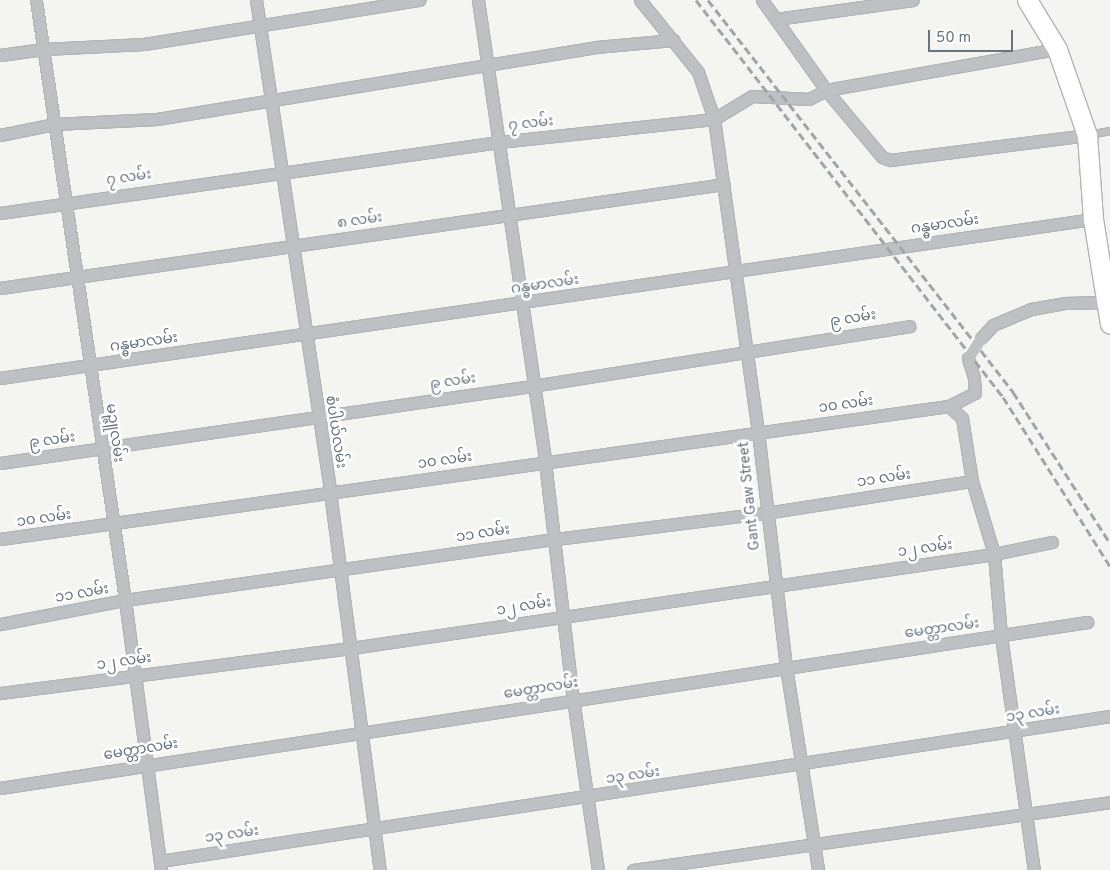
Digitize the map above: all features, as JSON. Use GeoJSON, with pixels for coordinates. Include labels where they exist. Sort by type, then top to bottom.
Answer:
{"type":"FeatureCollection","features":[{"type":"Feature","properties":{"kind":"main road"},"geometry":{"type":"LineString","coordinates":[[1027,0],[1057,49],[1087,135],[1093,218],[1105,262],[1110,324]]}},
{"type":"Feature","properties":{"kind":"street","name":"မဉ္ဇူလမ်း"},"geometry":{"type":"LineString","coordinates":[[36,0],[78,276],[101,449],[125,600],[161,865]]}},
{"type":"Feature","properties":{"kind":"street","name":"စံပါယ်လမ်း"},"geometry":{"type":"LineString","coordinates":[[256,0],[283,172],[305,336],[330,492],[360,731],[380,870]]}},
{"type":"Feature","properties":{"kind":"street"},"geometry":{"type":"LineString","coordinates":[[0,55],[44,49],[144,44],[420,0]]}},
{"type":"Feature","properties":{"kind":"street"},"geometry":{"type":"LineString","coordinates":[[478,0],[511,215],[532,386],[545,462],[555,539],[573,699],[598,870]]}},
{"type":"Feature","properties":{"kind":"street","name":"Gant Gaw Street"},"geometry":{"type":"LineString","coordinates":[[640,0],[674,40],[703,83],[714,119],[758,432],[765,513],[786,666],[818,870]]}},
{"type":"Feature","properties":{"kind":"street"},"geometry":{"type":"LineString","coordinates":[[762,0],[826,90],[882,157],[890,160],[1087,135]]}},
{"type":"Feature","properties":{"kind":"street"},"geometry":{"type":"LineString","coordinates":[[776,20],[913,0]]}},
{"type":"Feature","properties":{"kind":"street"},"geometry":{"type":"LineString","coordinates":[[0,135],[54,124],[157,119],[596,47],[674,40]]}},
{"type":"Feature","properties":{"kind":"street","name":"၇ လမ်း"},"geometry":{"type":"LineString","coordinates":[[0,213],[499,142],[714,119],[752,96],[809,99],[826,90],[1057,49]]}},
{"type":"Feature","properties":{"kind":"street","name":"၈ လမ်း"},"geometry":{"type":"LineString","coordinates":[[0,288],[724,184]]}},
{"type":"Feature","properties":{"kind":"street","name":"ဂန္ဓမာလမ်း"},"geometry":{"type":"LineString","coordinates":[[0,378],[305,336],[1093,218]]}},
{"type":"Feature","properties":{"kind":"street"},"geometry":{"type":"LineString","coordinates":[[1034,870],[1001,636],[994,554],[972,481],[962,418],[949,406],[974,392],[974,378],[968,358],[981,338],[993,326],[1031,309],[1064,303],[1107,302]]}},
{"type":"Feature","properties":{"kind":"street","name":"၉ လမ်း"},"geometry":{"type":"LineString","coordinates":[[0,463],[532,386],[909,326]]}},
{"type":"Feature","properties":{"kind":"street","name":"၁၀ လမ်း"},"geometry":{"type":"LineString","coordinates":[[0,540],[949,406]]}},
{"type":"Feature","properties":{"kind":"street","name":"၁၁ လမ်း"},"geometry":{"type":"LineString","coordinates":[[0,624],[125,600],[555,539],[765,513],[972,481]]}},
{"type":"Feature","properties":{"kind":"street","name":"၁၂ လမ်း"},"geometry":{"type":"LineString","coordinates":[[0,694],[351,648],[994,554],[1052,542]]}},
{"type":"Feature","properties":{"kind":"street","name":"မေတ္တာလမ်း"},"geometry":{"type":"LineString","coordinates":[[0,788],[360,731],[1087,622]]}},
{"type":"Feature","properties":{"kind":"street","name":"၁၃ လမ်း"},"geometry":{"type":"LineString","coordinates":[[161,865],[373,829],[802,766],[1110,716]]}},
{"type":"Feature","properties":{"kind":"street"},"geometry":{"type":"LineString","coordinates":[[633,870],[1110,802]]}},
{"type":"Feature","properties":{"kind":"lane"},"geometry":{"type":"LineString","coordinates":[[1087,135],[1110,131]]}},
{"type":"Feature","properties":{"kind":"railway"},"geometry":{"type":"LineString","coordinates":[[696,0],[1003,397],[1110,566]]}},
{"type":"Feature","properties":{"kind":"railway"},"geometry":{"type":"LineString","coordinates":[[708,0],[1013,392],[1110,543]]}}]}
